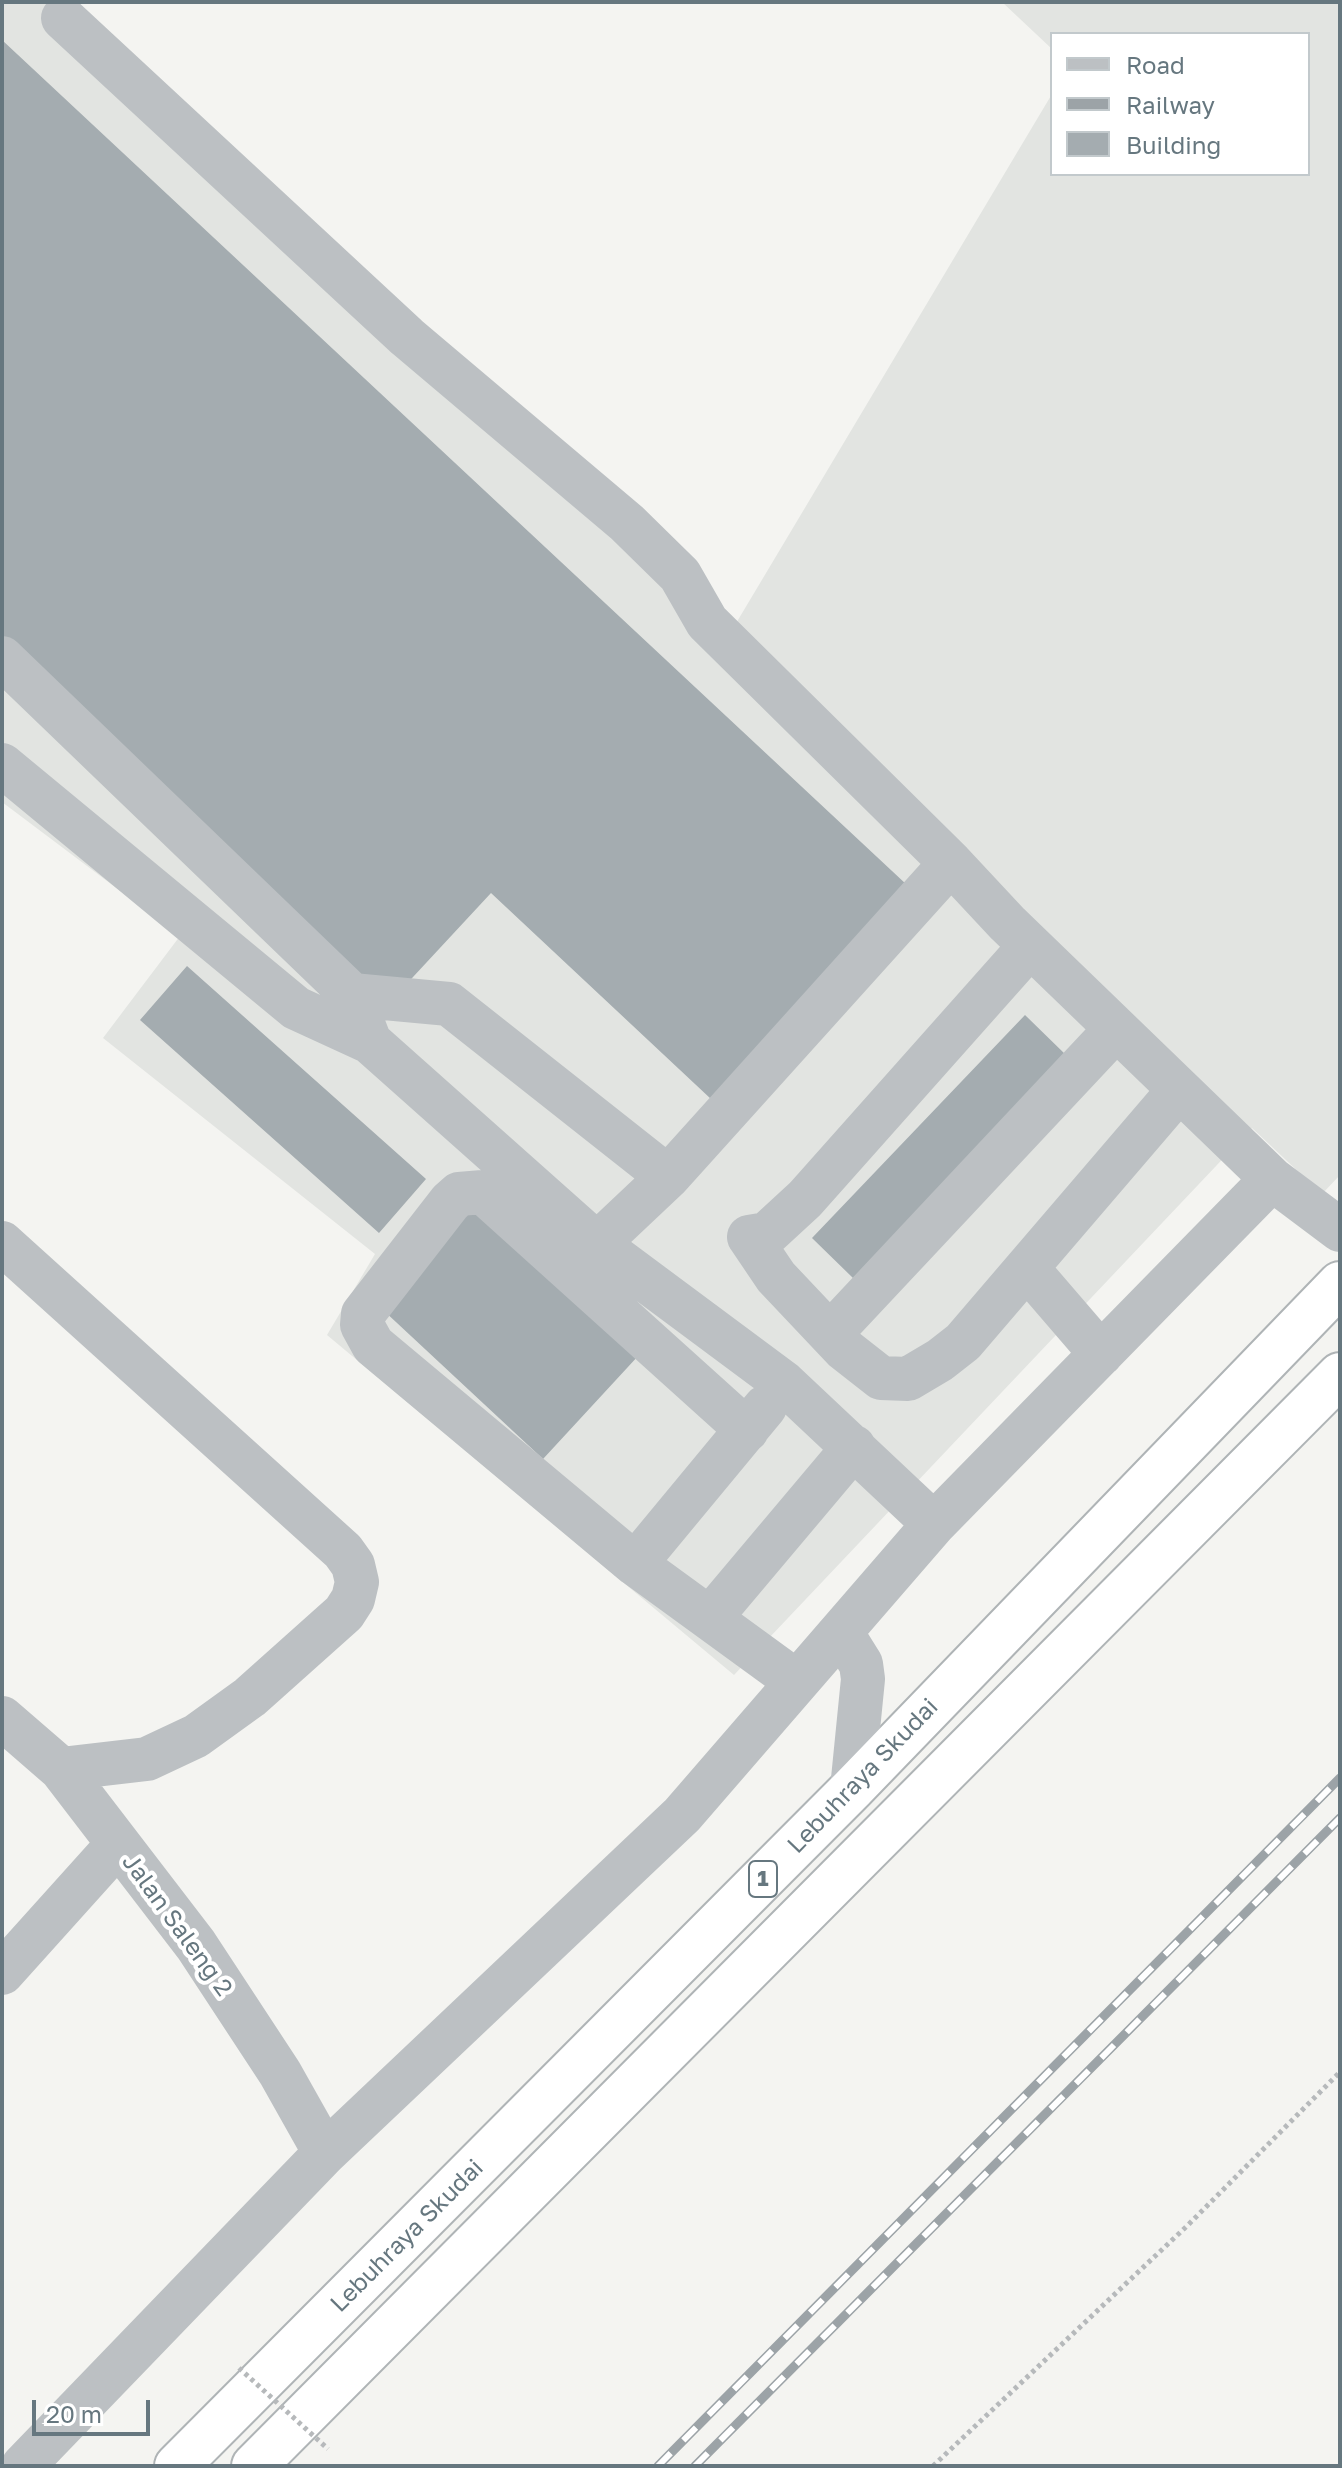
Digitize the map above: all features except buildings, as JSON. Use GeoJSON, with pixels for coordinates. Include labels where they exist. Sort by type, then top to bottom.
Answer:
{"type":"FeatureCollection","features":[{"type":"Feature","properties":{"kind":"highway","name":"Lebuhraya Skudai"},"geometry":{"type":"LineString","coordinates":[[177,2466],[852,1789],[1340,1284]]}},
{"type":"Feature","properties":{"kind":"highway","name":"1"},"geometry":{"type":"LineString","coordinates":[[254,2466],[1340,1375]]}},
{"type":"Feature","properties":{"kind":"street"},"geometry":{"type":"LineString","coordinates":[[63,18],[407,337],[627,523],[680,575],[707,622],[951,863],[1030,946],[1272,1179],[1340,1230]]}},
{"type":"Feature","properties":{"kind":"street"},"geometry":{"type":"LineString","coordinates":[[2,658],[352,995],[370,1042]]}},
{"type":"Feature","properties":{"kind":"street"},"geometry":{"type":"LineString","coordinates":[[2,765],[296,1008],[370,1042],[597,1244],[784,1383],[934,1524]]}},
{"type":"Feature","properties":{"kind":"street"},"geometry":{"type":"LineString","coordinates":[[597,1244],[668,1177],[951,863]]}},
{"type":"Feature","properties":{"kind":"street"},"geometry":{"type":"LineString","coordinates":[[1030,946],[805,1199],[767,1234],[749,1237],[776,1277],[830,1334],[881,1378],[908,1379],[940,1360],[963,1342],[1179,1090]]}},
{"type":"Feature","properties":{"kind":"street"},"geometry":{"type":"LineString","coordinates":[[352,995],[449,1004],[668,1177]]}},
{"type":"Feature","properties":{"kind":"street"},"geometry":{"type":"LineString","coordinates":[[830,1334],[1116,1029]]}},
{"type":"Feature","properties":{"kind":"street"},"geometry":{"type":"LineString","coordinates":[[23,2466],[325,2153],[682,1815],[934,1524],[1272,1179]]}},
{"type":"Feature","properties":{"kind":"street"},"geometry":{"type":"LineString","coordinates":[[747,1430],[493,1199],[471,1191],[450,1202],[368,1304],[362,1325],[365,1336],[635,1564],[797,1682]]}},
{"type":"Feature","properties":{"kind":"street"},"geometry":{"type":"LineString","coordinates":[[2,1243],[343,1551],[353,1565],[357,1582],[353,1599],[344,1613],[250,1697],[196,1736],[147,1759],[61,1769]]}},
{"type":"Feature","properties":{"kind":"street"},"geometry":{"type":"LineString","coordinates":[[1027,1268],[1101,1354]]}},
{"type":"Feature","properties":{"kind":"street"},"geometry":{"type":"LineString","coordinates":[[635,1564],[784,1383]]}},
{"type":"Feature","properties":{"kind":"street"},"geometry":{"type":"LineString","coordinates":[[710,1618],[854,1447]]}},
{"type":"Feature","properties":{"kind":"street"},"geometry":{"type":"LineString","coordinates":[[841,1632],[861,1664],[863,1679],[852,1789]]}},
{"type":"Feature","properties":{"kind":"street","name":"Jalan Saleng 2"},"geometry":{"type":"LineString","coordinates":[[2,1718],[61,1769],[196,1945],[280,2073],[325,2153]]}},
{"type":"Feature","properties":{"kind":"street"},"geometry":{"type":"LineString","coordinates":[[2,1973],[118,1844]]}},
{"type":"Feature","properties":{"kind":"path"},"geometry":{"type":"LineString","coordinates":[[933,2466],[1188,2225],[1340,2072]]}},
{"type":"Feature","properties":{"kind":"path"},"geometry":{"type":"LineString","coordinates":[[239,2368],[328,2449]]}},
{"type":"Feature","properties":{"kind":"shaded area"},"geometry":{"type":"Polygon","coordinates":[[[2,2],[72,2],[732,630],[1050,97],[1050,176],[1310,176],[1310,32],[1050,32],[1050,47],[1002,2],[1340,2],[1340,1175],[1322,1194],[1252,1128],[734,1675],[327,1335],[375,1254],[103,1038],[180,936],[2,802],[2,2]]]}},
{"type":"Feature","properties":{"kind":"railway"},"geometry":{"type":"LineString","coordinates":[[658,2466],[1340,1778]]}},
{"type":"Feature","properties":{"kind":"railway"},"geometry":{"type":"LineString","coordinates":[[695,2466],[1340,1818]]}}]}
